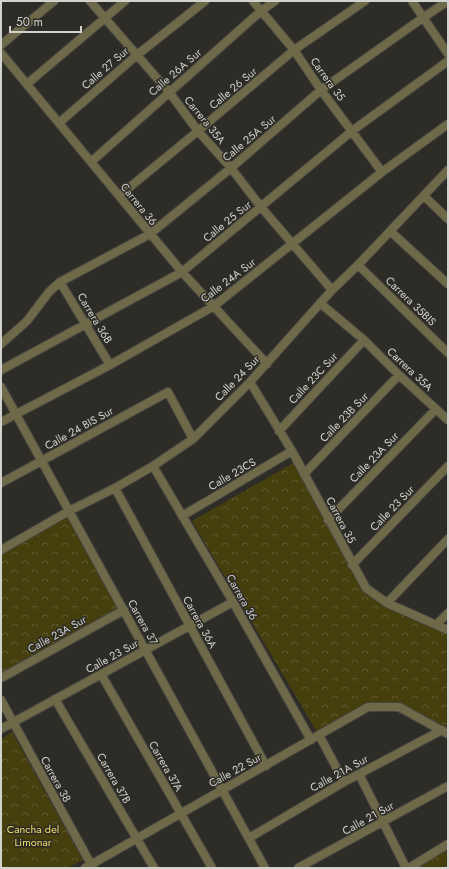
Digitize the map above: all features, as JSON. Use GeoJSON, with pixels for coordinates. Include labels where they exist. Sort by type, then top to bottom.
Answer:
{"type":"FeatureCollection","features":[{"type":"Feature","properties":{"kind":"street"},"geometry":{"type":"LineString","coordinates":[[1,44],[54,1]]}},
{"type":"Feature","properties":{"kind":"street","name":"Carrera 35A"},"geometry":{"type":"LineString","coordinates":[[90,1],[169,92],[198,131],[231,168],[261,207],[332,290]]}},
{"type":"Feature","properties":{"kind":"street"},"geometry":{"type":"LineString","coordinates":[[27,84],[125,1]]}},
{"type":"Feature","properties":{"kind":"street","name":"Calle 27 Sur"},"geometry":{"type":"LineString","coordinates":[[59,123],[137,55],[205,1]]}},
{"type":"Feature","properties":{"kind":"street","name":"Carrera 35"},"geometry":{"type":"LineString","coordinates":[[253,1],[294,50],[382,172]]}},
{"type":"Feature","properties":{"kind":"street","name":"Calle 26A Sur"},"geometry":{"type":"LineString","coordinates":[[91,162],[261,11],[275,1]]}},
{"type":"Feature","properties":{"kind":"street","name":"Calle 26 Sur"},"geometry":{"type":"LineString","coordinates":[[119,196],[294,50],[365,1]]}},
{"type":"Feature","properties":{"kind":"street"},"geometry":{"type":"LineString","coordinates":[[412,1],[448,54]]}},
{"type":"Feature","properties":{"kind":"street","name":"Calle 25A Sur"},"geometry":{"type":"LineString","coordinates":[[1,344],[27,321],[49,292],[60,282],[150,234],[231,168],[322,90],[448,1]]}},
{"type":"Feature","properties":{"kind":"street","name":"Carrera 36"},"geometry":{"type":"LineString","coordinates":[[1,52],[182,272],[267,364]]}},
{"type":"Feature","properties":{"kind":"street","name":"Calle 25 Sur"},"geometry":{"type":"LineString","coordinates":[[1,370],[182,272],[352,131],[448,61]]}},
{"type":"Feature","properties":{"kind":"street","name":"Calle 24A Sur"},"geometry":{"type":"LineString","coordinates":[[1,422],[110,365],[214,306],[382,172],[448,124]]}},
{"type":"Feature","properties":{"kind":"street","name":"Calle 24 Sur"},"geometry":{"type":"LineString","coordinates":[[1,550],[70,511],[115,488],[153,466],[193,439],[250,382],[332,290],[358,265],[448,170]]}},
{"type":"Feature","properties":{"kind":"street"},"geometry":{"type":"LineString","coordinates":[[424,196],[448,218]]}},
{"type":"Feature","properties":{"kind":"street"},"geometry":{"type":"LineString","coordinates":[[390,231],[448,284]]}},
{"type":"Feature","properties":{"kind":"street","name":"Carrera 35BIS"},"geometry":{"type":"LineString","coordinates":[[358,265],[448,353]]}},
{"type":"Feature","properties":{"kind":"street","name":"Carrera 36B"},"geometry":{"type":"LineString","coordinates":[[60,282],[110,365]]}},
{"type":"Feature","properties":{"kind":"street","name":"Carrera 35A"},"geometry":{"type":"LineString","coordinates":[[320,303],[364,340],[448,420]]}},
{"type":"Feature","properties":{"kind":"street","name":"Calle 23C Sur"},"geometry":{"type":"LineString","coordinates":[[279,431],[364,340]]}},
{"type":"Feature","properties":{"kind":"street","name":"Calle 23B Sur"},"geometry":{"type":"LineString","coordinates":[[304,474],[400,375]]}},
{"type":"Feature","properties":{"kind":"street","name":"Carrera 35"},"geometry":{"type":"LineString","coordinates":[[250,382],[292,452],[352,565],[366,588],[387,603],[448,630]]}},
{"type":"Feature","properties":{"kind":"street","name":"Carrera 37"},"geometry":{"type":"LineString","coordinates":[[1,387],[265,868]]}},
{"type":"Feature","properties":{"kind":"street","name":"Calle 24 BIS Sur"},"geometry":{"type":"LineString","coordinates":[[1,483],[168,392],[193,439]]}},
{"type":"Feature","properties":{"kind":"street","name":"Calle 23A Sur"},"geometry":{"type":"LineString","coordinates":[[328,520],[436,409]]}},
{"type":"Feature","properties":{"kind":"street","name":"Calle 23CS"},"geometry":{"type":"LineString","coordinates":[[182,516],[292,452]]}},
{"type":"Feature","properties":{"kind":"street","name":"Carrera 36"},"geometry":{"type":"LineString","coordinates":[[153,466],[233,602],[311,740]]}},
{"type":"Feature","properties":{"kind":"street","name":"Calle 23 Sur"},"geometry":{"type":"LineString","coordinates":[[352,565],[448,466]]}},
{"type":"Feature","properties":{"kind":"street","name":"Carrera 36A"},"geometry":{"type":"LineString","coordinates":[[115,488],[266,766]]}},
{"type":"Feature","properties":{"kind":"street"},"geometry":{"type":"LineString","coordinates":[[387,603],[448,539]]}},
{"type":"Feature","properties":{"kind":"street","name":"Calle 23 Sur"},"geometry":{"type":"LineString","coordinates":[[1,729],[233,602]]}},
{"type":"Feature","properties":{"kind":"street","name":"Calle 23A Sur"},"geometry":{"type":"LineString","coordinates":[[1,678],[124,610]]}},
{"type":"Feature","properties":{"kind":"street"},"geometry":{"type":"LineString","coordinates":[[436,625],[448,613]]}},
{"type":"Feature","properties":{"kind":"street","name":"Carrera 37A"},"geometry":{"type":"LineString","coordinates":[[101,674],[212,868]]}},
{"type":"Feature","properties":{"kind":"street","name":"Carrera 37B"},"geometry":{"type":"LineString","coordinates":[[55,699],[154,868]]}},
{"type":"Feature","properties":{"kind":"street","name":"Carrera 38"},"geometry":{"type":"LineString","coordinates":[[1,700],[90,867]]}},
{"type":"Feature","properties":{"kind":"street","name":"Calle 22 Sur"},"geometry":{"type":"LineString","coordinates":[[90,867],[368,707],[399,707],[445,732]]}},
{"type":"Feature","properties":{"kind":"street","name":"Calle 21A Sur"},"geometry":{"type":"LineString","coordinates":[[249,838],[344,782],[445,732]]}},
{"type":"Feature","properties":{"kind":"street"},"geometry":{"type":"LineString","coordinates":[[319,735],[344,782]]}},
{"type":"Feature","properties":{"kind":"street"},"geometry":{"type":"LineString","coordinates":[[359,774],[407,868],[448,844]]}},
{"type":"Feature","properties":{"kind":"street","name":"Calle 21 Sur"},"geometry":{"type":"LineString","coordinates":[[298,868],[448,786]]}},
{"type":"Feature","properties":{"kind":"green space"},"geometry":{"type":"Polygon","coordinates":[[[295,462],[364,590],[414,619],[434,629],[448,633],[448,731],[402,706],[367,703],[317,732],[192,521],[295,462]]]}},
{"type":"Feature","properties":{"kind":"green space"},"geometry":{"type":"Polygon","coordinates":[[[68,516],[119,609],[1,675],[1,553],[68,516]]]}},
{"type":"Feature","properties":{"kind":"green space","name":"Cancha del Limonar"},"geometry":{"type":"Polygon","coordinates":[[[12,732],[83,860],[67,868],[1,868],[1,739],[12,732]]]}},
{"type":"Feature","properties":{"kind":"green space"},"geometry":{"type":"Polygon","coordinates":[[[448,849],[448,868],[410,868],[448,849]]]}}]}
